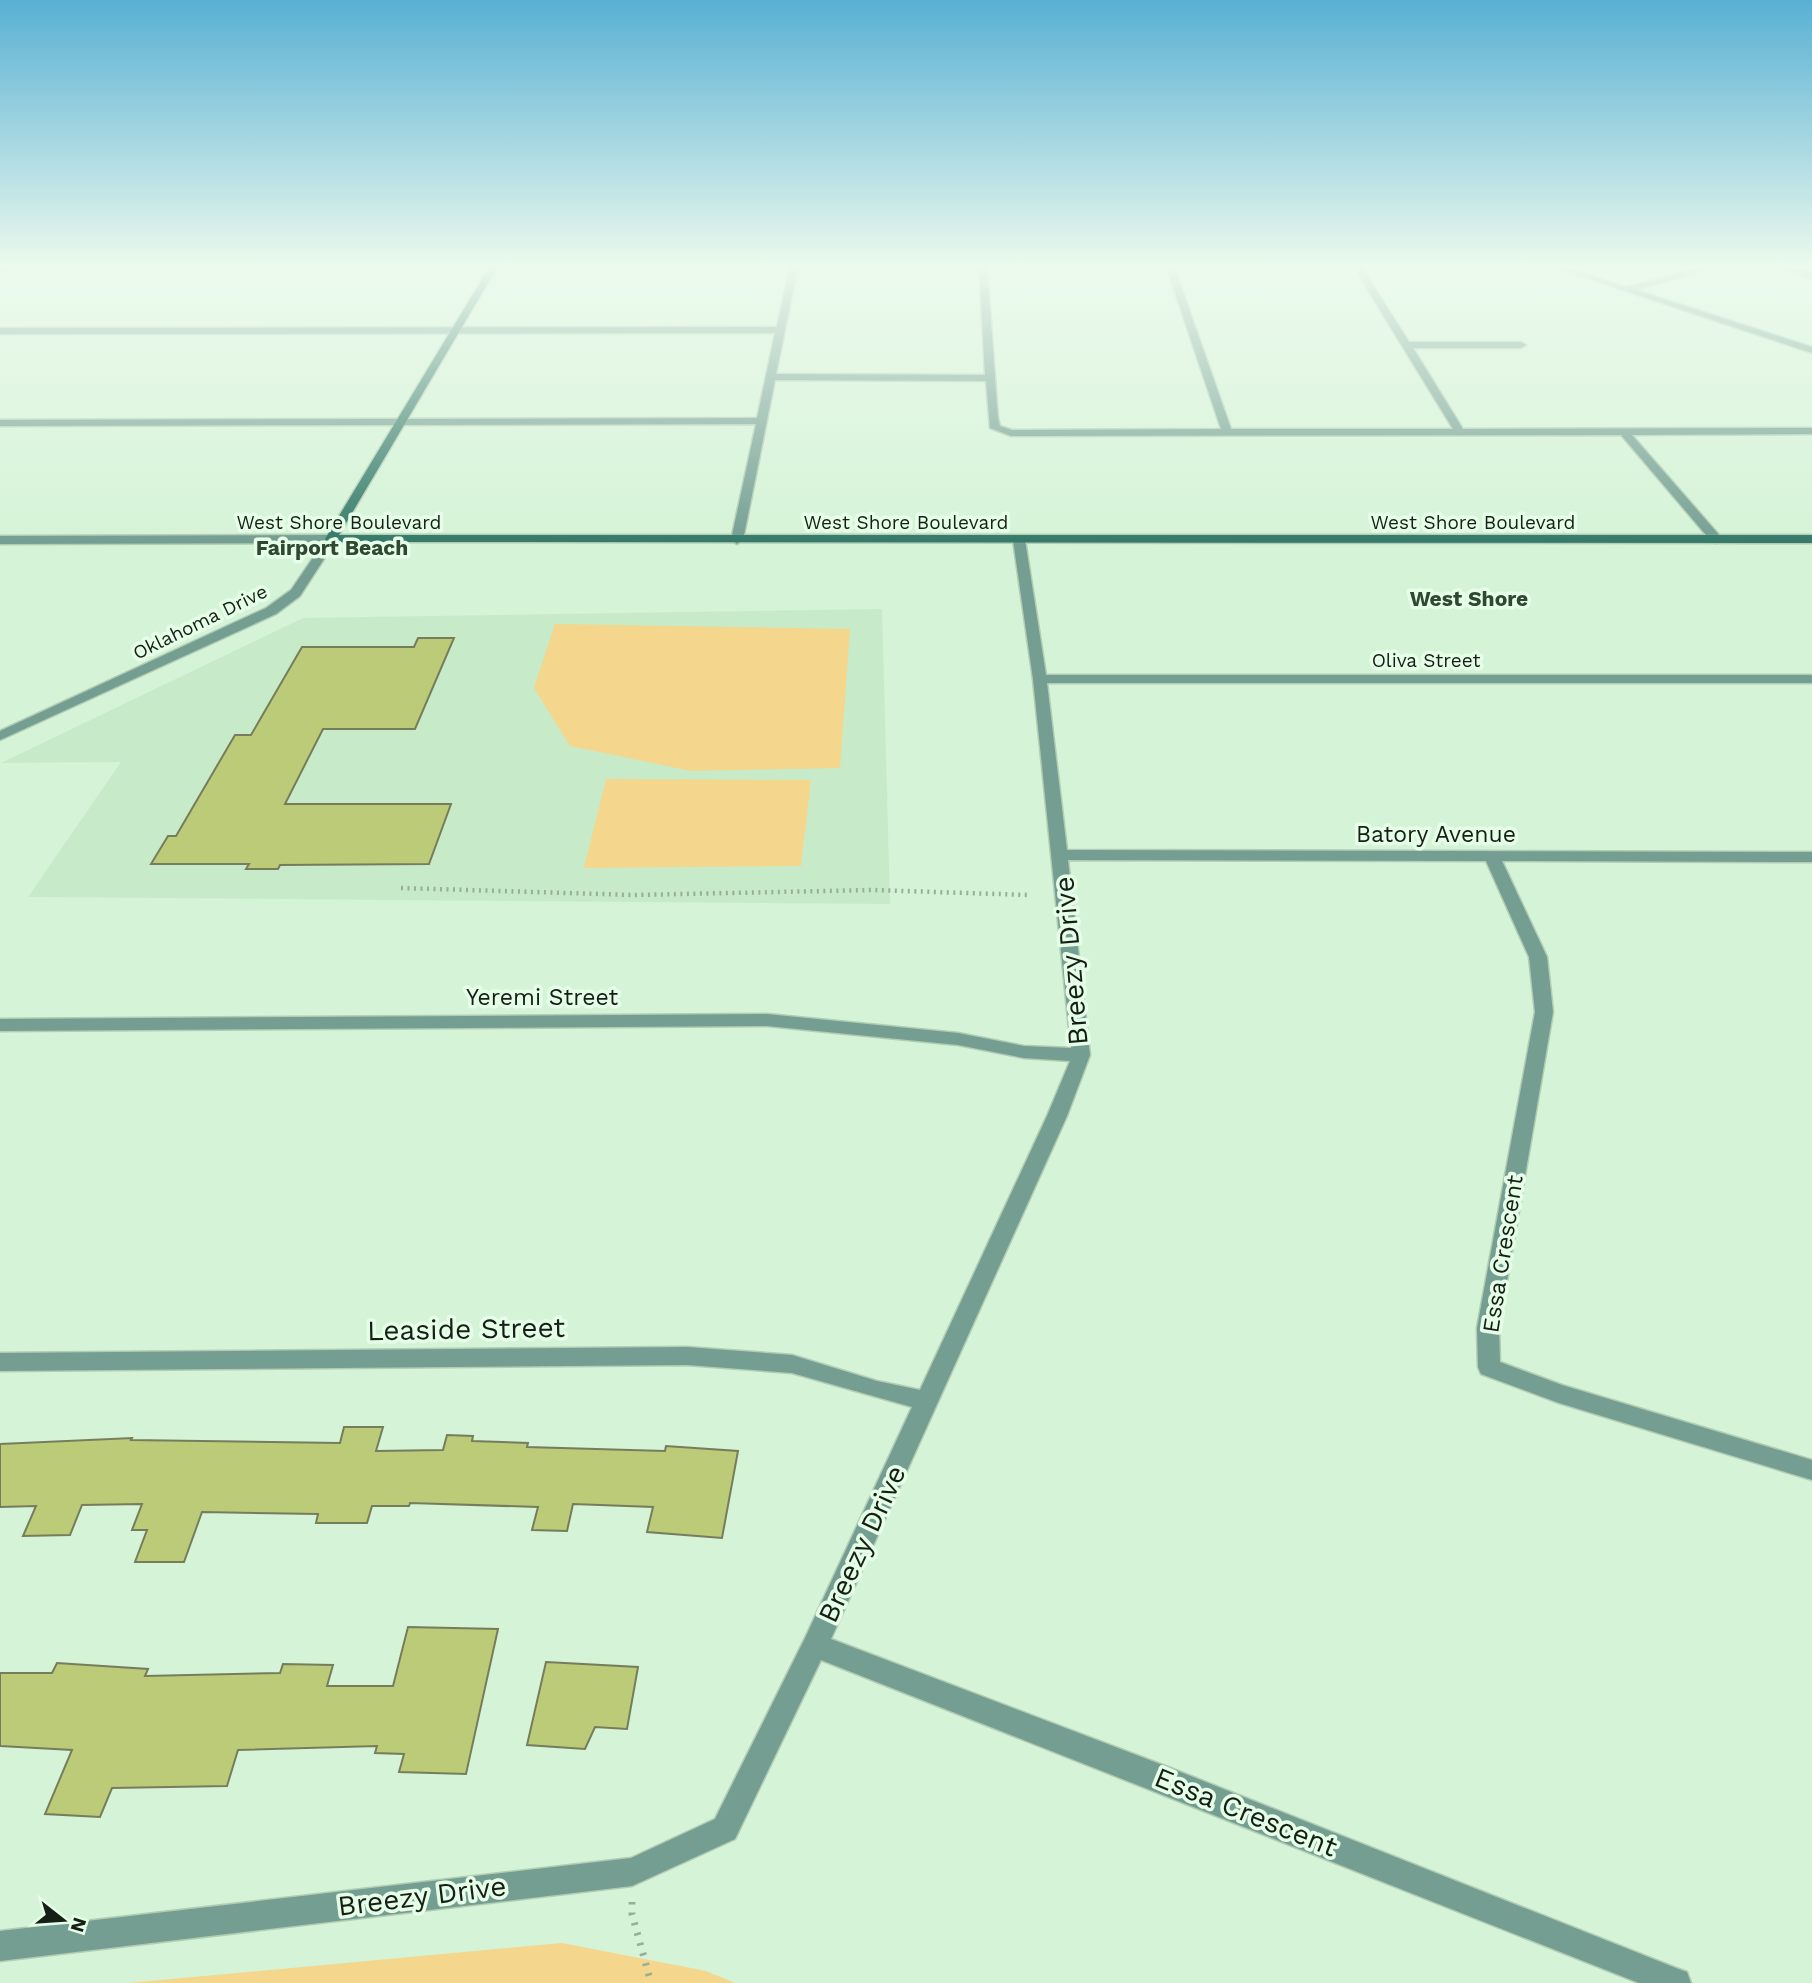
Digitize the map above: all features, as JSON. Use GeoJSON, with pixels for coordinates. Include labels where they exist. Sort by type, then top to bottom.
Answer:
{"type":"FeatureCollection","features":[{"type":"Feature","properties":{"kind":"street","name":"Oklahoma Drive"},"geometry":{"type":"LineString","coordinates":[[0,736],[271,611],[296,593],[438,359]]}},
{"type":"Feature","properties":{"kind":"street"},"geometry":{"type":"LineString","coordinates":[[737,540],[775,359]]}},
{"type":"Feature","properties":{"kind":"street"},"geometry":{"type":"LineString","coordinates":[[988,359],[995,428],[1011,433],[1812,431]]}},
{"type":"Feature","properties":{"kind":"street"},"geometry":{"type":"LineString","coordinates":[[1202,359],[1227,432]]}},
{"type":"Feature","properties":{"kind":"street"},"geometry":{"type":"LineString","coordinates":[[1414,359],[1460,432]]}},
{"type":"Feature","properties":{"kind":"street"},"geometry":{"type":"LineString","coordinates":[[770,377],[989,378]]}},
{"type":"Feature","properties":{"kind":"street"},"geometry":{"type":"LineString","coordinates":[[0,423],[762,421]]}},
{"type":"Feature","properties":{"kind":"street"},"geometry":{"type":"LineString","coordinates":[[1624,432],[1716,539]]}},
{"type":"Feature","properties":{"kind":"street","name":"West Shore Boulevard"},"geometry":{"type":"LineString","coordinates":[[0,540],[1812,539]]}},
{"type":"Feature","properties":{"kind":"street","name":"Breezy Drive"},"geometry":{"type":"LineString","coordinates":[[0,1946],[632,1872],[725,1829],[815,1645],[1057,1116],[1082,1055],[1040,679],[1019,540]]}},
{"type":"Feature","properties":{"kind":"street","name":"Oliva Street"},"geometry":{"type":"LineString","coordinates":[[1040,679],[1812,679]]}},
{"type":"Feature","properties":{"kind":"street","name":"Batory Avenue"},"geometry":{"type":"LineString","coordinates":[[1061,855],[1812,857]]}},
{"type":"Feature","properties":{"kind":"street","name":"Essa Crescent"},"geometry":{"type":"LineString","coordinates":[[1492,857],[1538,957],[1544,1012],[1488,1328],[1489,1367],[1559,1394],[1812,1470]]}},
{"type":"Feature","properties":{"kind":"street","name":"Yeremi Street"},"geometry":{"type":"LineString","coordinates":[[0,1025],[766,1020],[958,1039],[1024,1052],[1082,1055]]}},
{"type":"Feature","properties":{"kind":"street","name":"Leaside Street"},"geometry":{"type":"LineString","coordinates":[[0,1362],[687,1356],[792,1364],[877,1390],[927,1401]]}},
{"type":"Feature","properties":{"kind":"street","name":"Essa Crescent"},"geometry":{"type":"LineString","coordinates":[[815,1645],[1168,1781],[1676,1983]]}},
{"type":"Feature","properties":{"kind":"path"},"geometry":{"type":"LineString","coordinates":[[401,888],[634,895],[873,890],[1029,895]]}},
{"type":"Feature","properties":{"kind":"path"},"geometry":{"type":"LineString","coordinates":[[632,1872],[632,1914],[651,1983]]}},
{"type":"Feature","properties":{"kind":"shaded area"},"geometry":{"type":"Polygon","coordinates":[[[882,609],[890,904],[28,897],[121,762],[1,763],[303,618],[882,609]]]}},
{"type":"Feature","properties":{"kind":"shaded area"},"geometry":{"type":"Polygon","coordinates":[[[555,624],[850,629],[840,768],[691,771],[570,746],[534,688],[555,624]]]}},
{"type":"Feature","properties":{"kind":"shaded area"},"geometry":{"type":"Polygon","coordinates":[[[606,779],[811,780],[801,866],[584,868],[606,779]]]}},
{"type":"Feature","properties":{"kind":"shaded area"},"geometry":{"type":"Polygon","coordinates":[[[562,1943],[706,1971],[735,1983],[128,1983],[562,1943]]]}},
{"type":"Feature","properties":{"kind":"building"},"geometry":{"type":"Polygon","coordinates":[[[418,638],[454,638],[415,729],[323,729],[285,804],[451,804],[429,864],[280,865],[278,869],[246,869],[249,864],[151,864],[168,836],[176,836],[235,735],[251,735],[302,647],[414,647],[418,638]]]}},
{"type":"Feature","properties":{"kind":"building"},"geometry":{"type":"Polygon","coordinates":[[[344,1427],[383,1427],[376,1451],[443,1450],[447,1435],[473,1436],[472,1441],[528,1443],[527,1447],[665,1451],[666,1446],[738,1451],[722,1538],[647,1532],[653,1507],[573,1504],[567,1531],[532,1530],[538,1507],[410,1503],[409,1506],[372,1506],[367,1523],[316,1523],[318,1514],[202,1512],[184,1562],[135,1562],[147,1530],[132,1530],[142,1504],[82,1505],[70,1535],[23,1536],[36,1506],[0,1507],[0,1444],[132,1438],[131,1440],[340,1443],[344,1427]]]}},
{"type":"Feature","properties":{"kind":"building"},"geometry":{"type":"Polygon","coordinates":[[[408,1627],[498,1629],[466,1774],[399,1772],[404,1754],[375,1753],[377,1746],[238,1750],[227,1786],[112,1788],[100,1817],[45,1814],[72,1750],[0,1746],[0,1673],[52,1673],[57,1663],[148,1669],[145,1676],[280,1673],[283,1664],[333,1665],[327,1686],[393,1686],[408,1627]]]}},
{"type":"Feature","properties":{"kind":"building"},"geometry":{"type":"Polygon","coordinates":[[[546,1662],[638,1667],[627,1729],[595,1727],[585,1749],[527,1745],[546,1662]]]}},
{"type":"Feature","properties":{"kind":"district","name":"Fairport Beach"},"geometry":{"type":"Point","coordinates":[332,547]}},
{"type":"Feature","properties":{"kind":"district","name":"West Shore"},"geometry":{"type":"Point","coordinates":[1469,598]}}]}
